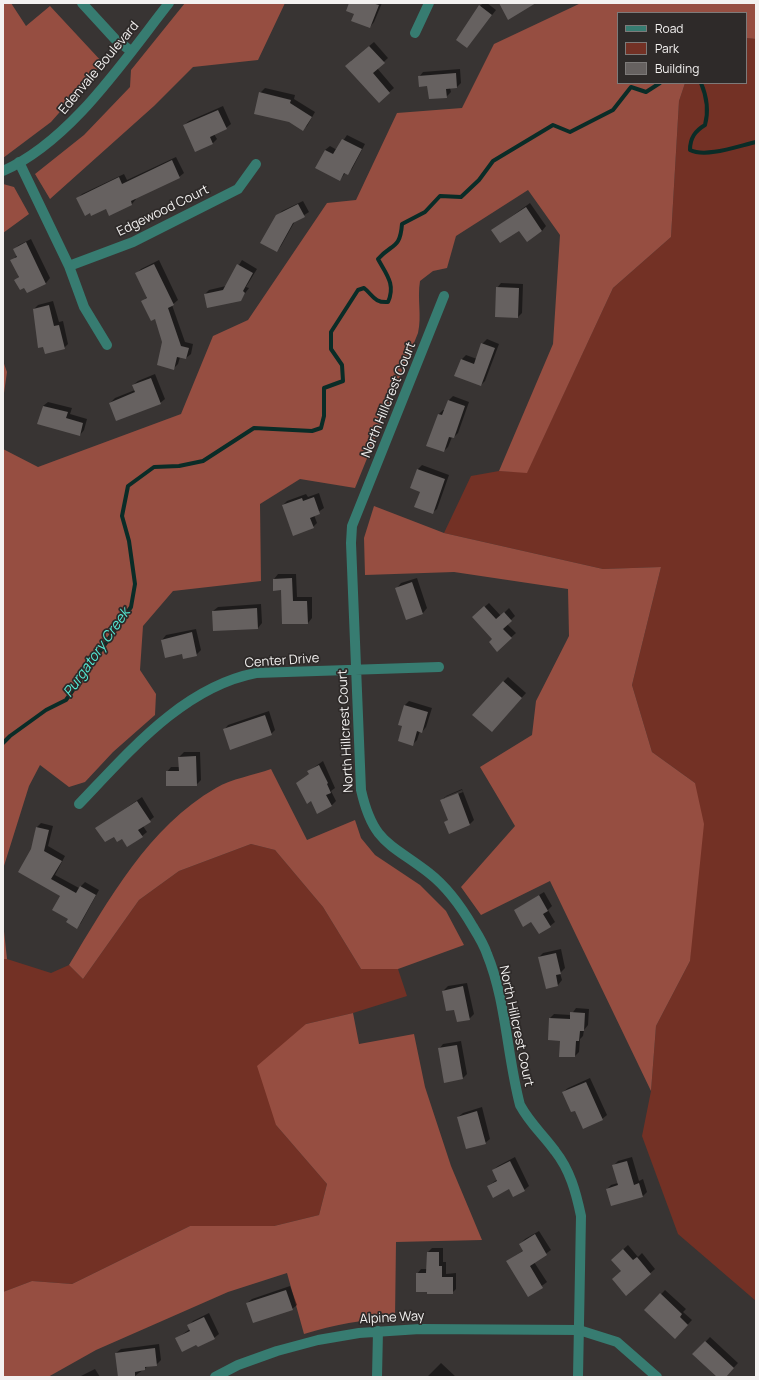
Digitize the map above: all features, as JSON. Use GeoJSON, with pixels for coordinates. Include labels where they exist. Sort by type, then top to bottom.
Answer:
{"type":"FeatureCollection","features":[{"type":"Feature","properties":{"kind":"street"},"geometry":{"type":"LineString","coordinates":[[82,3],[95,20],[131,52]]}},
{"type":"Feature","properties":{"kind":"street","name":"Edenvale Boulevard"},"geometry":{"type":"LineString","coordinates":[[3,171],[42,148],[72,123],[131,52],[169,3]]}},
{"type":"Feature","properties":{"kind":"street"},"geometry":{"type":"LineString","coordinates":[[415,33],[429,3]]}},
{"type":"Feature","properties":{"kind":"street"},"geometry":{"type":"LineString","coordinates":[[19,162],[69,266],[84,307],[107,345]]}},
{"type":"Feature","properties":{"kind":"street","name":"Edgewood Court"},"geometry":{"type":"LineString","coordinates":[[69,266],[132,242],[238,189],[256,164]]}},
{"type":"Feature","properties":{"kind":"street","name":"North Hillcrest Court"},"geometry":{"type":"LineString","coordinates":[[444,296],[352,526],[350,543],[361,790],[372,824],[382,839],[430,874],[462,909],[473,926],[487,954],[497,987],[520,1105],[528,1121],[555,1151],[568,1170],[576,1192],[581,1216],[578,1377]]}},
{"type":"Feature","properties":{"kind":"street","name":"Center Drive"},"geometry":{"type":"LineString","coordinates":[[79,804],[158,725],[219,684],[236,677],[256,673],[439,667]]}},
{"type":"Feature","properties":{"kind":"street","name":"Alpine Way"},"geometry":{"type":"LineString","coordinates":[[215,1377],[238,1365],[277,1351],[318,1340],[378,1331],[420,1329],[579,1330],[617,1342],[657,1377]]}},
{"type":"Feature","properties":{"kind":"street"},"geometry":{"type":"LineString","coordinates":[[377,1377],[378,1331]]}},
{"type":"Feature","properties":{"kind":"green space"},"geometry":{"type":"Polygon","coordinates":[[[747,38],[756,39],[756,1301],[678,1234],[642,1136],[651,1091],[656,1026],[690,961],[695,783],[652,752],[632,685],[661,567],[603,569],[444,533],[471,476],[499,471],[527,472],[613,288],[671,237],[679,101],[685,84],[747,84],[747,38]]]}},
{"type":"Feature","properties":{"kind":"green space"},"geometry":{"type":"Polygon","coordinates":[[[251,844],[275,850],[323,907],[361,969],[398,969],[407,996],[353,1013],[306,1024],[276,1125],[327,1184],[319,1215],[274,1226],[190,1226],[72,1284],[32,1281],[3,1292],[3,959],[51,973],[69,965],[83,979],[139,900],[179,871],[251,844]]]}},
{"type":"Feature","properties":{"kind":"shaded area"},"geometry":{"type":"Polygon","coordinates":[[[3,3],[11,3],[26,26],[50,6],[103,63],[51,122],[3,158],[3,3]]]}},
{"type":"Feature","properties":{"kind":"shaded area"},"geometry":{"type":"Polygon","coordinates":[[[185,3],[285,3],[258,60],[193,67],[154,106],[50,199],[35,174],[84,135],[130,87],[131,70],[185,3]]]}},
{"type":"Feature","properties":{"kind":"shaded area"},"geometry":{"type":"Polygon","coordinates":[[[581,3],[756,3],[756,39],[747,38],[747,12],[617,12],[617,84],[685,84],[679,101],[671,237],[613,288],[527,473],[499,471],[553,344],[560,235],[528,190],[456,236],[447,268],[433,271],[420,281],[420,320],[418,333],[355,488],[300,479],[260,504],[261,581],[173,591],[143,626],[140,670],[156,694],[155,715],[113,752],[85,782],[69,787],[40,765],[29,786],[3,869],[3,449],[38,467],[181,414],[213,336],[248,320],[327,203],[356,200],[397,113],[462,108],[494,44],[581,3]]]}},
{"type":"Feature","properties":{"kind":"shaded area"},"geometry":{"type":"Polygon","coordinates":[[[3,184],[14,187],[29,214],[3,233],[3,184]]]}},
{"type":"Feature","properties":{"kind":"shaded area"},"geometry":{"type":"Polygon","coordinates":[[[3,361],[7,372],[3,400],[3,361]]]}},
{"type":"Feature","properties":{"kind":"shaded area"},"geometry":{"type":"Polygon","coordinates":[[[374,506],[444,533],[603,569],[661,567],[632,685],[652,752],[695,783],[704,824],[690,961],[656,1026],[651,1091],[550,881],[481,915],[461,887],[515,826],[480,767],[532,735],[536,701],[569,636],[568,589],[454,572],[365,575],[364,538],[374,506]]]}},
{"type":"Feature","properties":{"kind":"shaded area"},"geometry":{"type":"Polygon","coordinates":[[[271,769],[307,840],[355,820],[361,838],[375,855],[420,885],[446,911],[464,945],[398,969],[361,969],[323,907],[275,850],[251,844],[179,871],[139,900],[83,979],[69,965],[115,891],[150,844],[170,823],[192,804],[216,788],[271,769]]]}},
{"type":"Feature","properties":{"kind":"shaded area"},"geometry":{"type":"Polygon","coordinates":[[[3,922],[7,959],[3,959],[3,922]]]}},
{"type":"Feature","properties":{"kind":"shaded area"},"geometry":{"type":"Polygon","coordinates":[[[353,1013],[359,1044],[414,1034],[425,1087],[451,1166],[482,1240],[396,1242],[395,1318],[349,1323],[304,1334],[287,1273],[228,1292],[96,1350],[48,1377],[3,1377],[3,1292],[32,1281],[72,1284],[190,1226],[274,1226],[319,1215],[327,1184],[276,1125],[257,1066],[306,1024],[353,1013]]]}},
{"type":"Feature","properties":{"kind":"building"},"geometry":{"type":"Polygon","coordinates":[[[349,3],[372,3],[379,5],[370,28],[351,21],[354,14],[346,11],[349,3]]]}},
{"type":"Feature","properties":{"kind":"building"},"geometry":{"type":"Polygon","coordinates":[[[499,3],[536,3],[508,20],[499,3]]]}},
{"type":"Feature","properties":{"kind":"building"},"geometry":{"type":"Polygon","coordinates":[[[479,5],[492,15],[467,48],[456,40],[479,5]]]}},
{"type":"Feature","properties":{"kind":"building"},"geometry":{"type":"Polygon","coordinates":[[[369,46],[385,63],[373,73],[390,93],[379,103],[345,66],[369,46]]]}},
{"type":"Feature","properties":{"kind":"building"},"geometry":{"type":"Polygon","coordinates":[[[456,73],[457,88],[446,89],[447,98],[429,99],[427,86],[419,87],[418,76],[456,73]]]}},
{"type":"Feature","properties":{"kind":"building"},"geometry":{"type":"Polygon","coordinates":[[[259,92],[291,100],[290,103],[312,117],[303,131],[289,122],[254,114],[259,92]]]}},
{"type":"Feature","properties":{"kind":"building"},"geometry":{"type":"Polygon","coordinates":[[[218,110],[227,129],[210,137],[213,144],[195,152],[183,125],[218,110]]]}},
{"type":"Feature","properties":{"kind":"building"},"geometry":{"type":"Polygon","coordinates":[[[342,139],[362,149],[348,175],[344,173],[340,181],[315,168],[325,150],[333,154],[342,139]]]}},
{"type":"Feature","properties":{"kind":"building"},"geometry":{"type":"Polygon","coordinates":[[[172,160],[180,178],[131,201],[132,205],[109,216],[106,209],[91,216],[90,213],[85,216],[76,198],[119,177],[122,184],[172,160]]]}},
{"type":"Feature","properties":{"kind":"building"},"geometry":{"type":"Polygon","coordinates":[[[298,204],[305,217],[293,223],[277,252],[260,243],[276,215],[298,204]]]}},
{"type":"Feature","properties":{"kind":"building"},"geometry":{"type":"Polygon","coordinates":[[[526,207],[542,231],[527,242],[519,231],[500,243],[491,230],[526,207]]]}},
{"type":"Feature","properties":{"kind":"building"},"geometry":{"type":"Polygon","coordinates":[[[26,242],[46,284],[27,293],[24,288],[20,290],[14,280],[19,277],[10,260],[17,257],[13,249],[26,242]]]}},
{"type":"Feature","properties":{"kind":"building"},"geometry":{"type":"Polygon","coordinates":[[[154,264],[174,305],[168,308],[181,346],[189,348],[186,359],[177,357],[174,370],[157,365],[162,342],[155,319],[151,321],[141,301],[147,298],[135,273],[154,264]]]}},
{"type":"Feature","properties":{"kind":"building"},"geometry":{"type":"Polygon","coordinates":[[[237,264],[253,273],[243,291],[245,293],[241,301],[207,308],[204,294],[223,290],[237,264]]]}},
{"type":"Feature","properties":{"kind":"building"},"geometry":{"type":"Polygon","coordinates":[[[496,287],[519,288],[518,318],[495,317],[496,287]]]}},
{"type":"Feature","properties":{"kind":"building"},"geometry":{"type":"Polygon","coordinates":[[[49,305],[54,326],[59,325],[65,349],[45,354],[43,347],[38,348],[33,309],[49,305]]]}},
{"type":"Feature","properties":{"kind":"building"},"geometry":{"type":"Polygon","coordinates":[[[481,343],[495,348],[481,386],[454,376],[461,359],[474,364],[481,343]]]}},
{"type":"Feature","properties":{"kind":"building"},"geometry":{"type":"Polygon","coordinates":[[[151,378],[161,404],[116,421],[109,403],[135,392],[132,385],[151,378]]]}},
{"type":"Feature","properties":{"kind":"building"},"geometry":{"type":"Polygon","coordinates":[[[448,400],[465,406],[454,438],[449,437],[444,452],[426,446],[438,414],[442,415],[448,400]]]}},
{"type":"Feature","properties":{"kind":"building"},"geometry":{"type":"Polygon","coordinates":[[[43,406],[68,412],[66,418],[83,423],[80,436],[37,424],[43,406]]]}},
{"type":"Feature","properties":{"kind":"building"},"geometry":{"type":"Polygon","coordinates":[[[417,469],[445,479],[433,514],[414,507],[420,492],[410,488],[417,469]]]}},
{"type":"Feature","properties":{"kind":"building"},"geometry":{"type":"Polygon","coordinates":[[[314,497],[320,514],[310,518],[314,528],[293,536],[282,505],[302,498],[303,501],[314,497]]]}},
{"type":"Feature","properties":{"kind":"building"},"geometry":{"type":"Polygon","coordinates":[[[292,578],[293,601],[307,601],[308,624],[282,624],[281,590],[273,591],[273,579],[292,578]]]}},
{"type":"Feature","properties":{"kind":"building"},"geometry":{"type":"Polygon","coordinates":[[[412,582],[423,614],[406,620],[395,588],[412,582]]]}},
{"type":"Feature","properties":{"kind":"building"},"geometry":{"type":"Polygon","coordinates":[[[484,606],[496,619],[504,612],[512,621],[503,629],[512,638],[497,652],[489,642],[492,639],[472,617],[484,606]]]}},
{"type":"Feature","properties":{"kind":"building"},"geometry":{"type":"Polygon","coordinates":[[[257,608],[258,629],[213,631],[212,611],[257,608]]]}},
{"type":"Feature","properties":{"kind":"building"},"geometry":{"type":"Polygon","coordinates":[[[192,632],[197,656],[183,659],[182,654],[165,658],[161,640],[192,632]]]}},
{"type":"Feature","properties":{"kind":"building"},"geometry":{"type":"Polygon","coordinates":[[[503,681],[522,698],[492,732],[472,715],[503,681]]]}},
{"type":"Feature","properties":{"kind":"building"},"geometry":{"type":"Polygon","coordinates":[[[404,705],[428,712],[422,733],[417,731],[413,746],[398,741],[402,726],[398,725],[404,705]]]}},
{"type":"Feature","properties":{"kind":"building"},"geometry":{"type":"Polygon","coordinates":[[[265,715],[272,735],[230,750],[223,729],[265,715]]]}},
{"type":"Feature","properties":{"kind":"building"},"geometry":{"type":"Polygon","coordinates":[[[196,756],[197,786],[166,786],[166,771],[179,771],[178,757],[196,756]]]}},
{"type":"Feature","properties":{"kind":"building"},"geometry":{"type":"Polygon","coordinates":[[[319,765],[328,783],[327,784],[331,793],[326,795],[332,806],[317,814],[311,801],[307,804],[296,783],[309,774],[307,771],[319,765]]]}},
{"type":"Feature","properties":{"kind":"building"},"geometry":{"type":"Polygon","coordinates":[[[458,793],[470,825],[449,834],[444,822],[448,820],[440,800],[458,793]]]}},
{"type":"Feature","properties":{"kind":"building"},"geometry":{"type":"Polygon","coordinates":[[[137,801],[151,822],[138,830],[143,837],[127,847],[122,839],[117,842],[114,837],[105,842],[95,828],[137,801]]]}},
{"type":"Feature","properties":{"kind":"building"},"geometry":{"type":"Polygon","coordinates":[[[36,827],[49,830],[44,851],[62,861],[51,879],[76,893],[80,886],[96,895],[77,929],[66,922],[68,919],[52,910],[60,896],[18,872],[31,849],[36,827]]]}},
{"type":"Feature","properties":{"kind":"building"},"geometry":{"type":"Polygon","coordinates":[[[539,895],[548,911],[543,914],[551,927],[539,934],[531,922],[523,927],[514,910],[539,895]]]}},
{"type":"Feature","properties":{"kind":"building"},"geometry":{"type":"Polygon","coordinates":[[[556,953],[561,974],[556,975],[558,986],[546,989],[538,957],[556,953]]]}},
{"type":"Feature","properties":{"kind":"building"},"geometry":{"type":"Polygon","coordinates":[[[463,986],[470,1020],[457,1022],[454,1010],[446,1011],[442,991],[463,986]]]}},
{"type":"Feature","properties":{"kind":"building"},"geometry":{"type":"Polygon","coordinates":[[[570,1012],[585,1013],[584,1031],[580,1031],[579,1041],[576,1041],[575,1057],[559,1057],[560,1041],[548,1040],[549,1018],[570,1019],[570,1012]]]}},
{"type":"Feature","properties":{"kind":"building"},"geometry":{"type":"Polygon","coordinates":[[[457,1045],[463,1079],[444,1083],[438,1048],[457,1045]]]}},
{"type":"Feature","properties":{"kind":"building"},"geometry":{"type":"Polygon","coordinates":[[[586,1082],[603,1120],[583,1129],[575,1111],[571,1112],[562,1092],[586,1082]]]}},
{"type":"Feature","properties":{"kind":"building"},"geometry":{"type":"Polygon","coordinates":[[[477,1111],[486,1144],[466,1149],[457,1117],[477,1111]]]}},
{"type":"Feature","properties":{"kind":"building"},"geometry":{"type":"Polygon","coordinates":[[[510,1161],[525,1191],[513,1197],[509,1189],[493,1198],[487,1186],[497,1181],[492,1170],[510,1161]]]}},
{"type":"Feature","properties":{"kind":"building"},"geometry":{"type":"Polygon","coordinates":[[[627,1161],[634,1185],[639,1183],[643,1197],[611,1206],[606,1189],[618,1185],[612,1165],[627,1161]]]}},
{"type":"Feature","properties":{"kind":"building"},"geometry":{"type":"Polygon","coordinates":[[[535,1234],[547,1255],[530,1266],[543,1288],[528,1297],[506,1261],[523,1251],[519,1244],[535,1234]]]}},
{"type":"Feature","properties":{"kind":"building"},"geometry":{"type":"Polygon","coordinates":[[[623,1249],[633,1260],[637,1257],[651,1274],[626,1296],[612,1279],[621,1271],[611,1260],[623,1249]]]}},
{"type":"Feature","properties":{"kind":"building"},"geometry":{"type":"Polygon","coordinates":[[[427,1252],[439,1252],[439,1266],[442,1266],[442,1277],[453,1277],[453,1294],[427,1294],[427,1292],[416,1292],[416,1273],[426,1273],[427,1252]]]}},
{"type":"Feature","properties":{"kind":"building"},"geometry":{"type":"Polygon","coordinates":[[[286,1290],[293,1310],[253,1323],[246,1303],[286,1290]]]}},
{"type":"Feature","properties":{"kind":"building"},"geometry":{"type":"Polygon","coordinates":[[[660,1293],[682,1314],[680,1317],[688,1325],[675,1339],[644,1310],[660,1293]]]}},
{"type":"Feature","properties":{"kind":"building"},"geometry":{"type":"Polygon","coordinates":[[[204,1317],[215,1339],[198,1347],[196,1345],[182,1352],[175,1338],[190,1331],[187,1325],[204,1317]]]}},
{"type":"Feature","properties":{"kind":"building"},"geometry":{"type":"Polygon","coordinates":[[[705,1341],[734,1368],[726,1377],[717,1377],[692,1354],[705,1341]]]}},
{"type":"Feature","properties":{"kind":"building"},"geometry":{"type":"Polygon","coordinates":[[[155,1348],[157,1366],[145,1367],[145,1370],[135,1372],[135,1377],[118,1377],[115,1353],[155,1348]]]}},
{"type":"Feature","properties":{"kind":"waterway","name":"Purgatory Creek"},"geometry":{"type":"LineString","coordinates":[[3,743],[10,736],[46,710],[66,700],[131,607],[135,584],[129,541],[122,516],[128,486],[154,467],[179,466],[203,461],[254,428],[312,431],[321,428],[324,416],[324,388],[343,381],[342,365],[331,349],[331,332],[358,290],[364,288],[377,300],[388,302],[391,290],[389,279],[378,259],[397,242],[402,224],[425,212],[440,196],[461,197],[479,180],[493,161],[553,125],[570,132],[613,110],[631,87],[646,92],[658,84]]}},
{"type":"Feature","properties":{"kind":"waterway","name":"Purgatory Creek"},"geometry":{"type":"LineString","coordinates":[[701,84],[705,93],[707,114],[705,125],[694,135],[690,150],[705,153],[756,142]]}}]}
